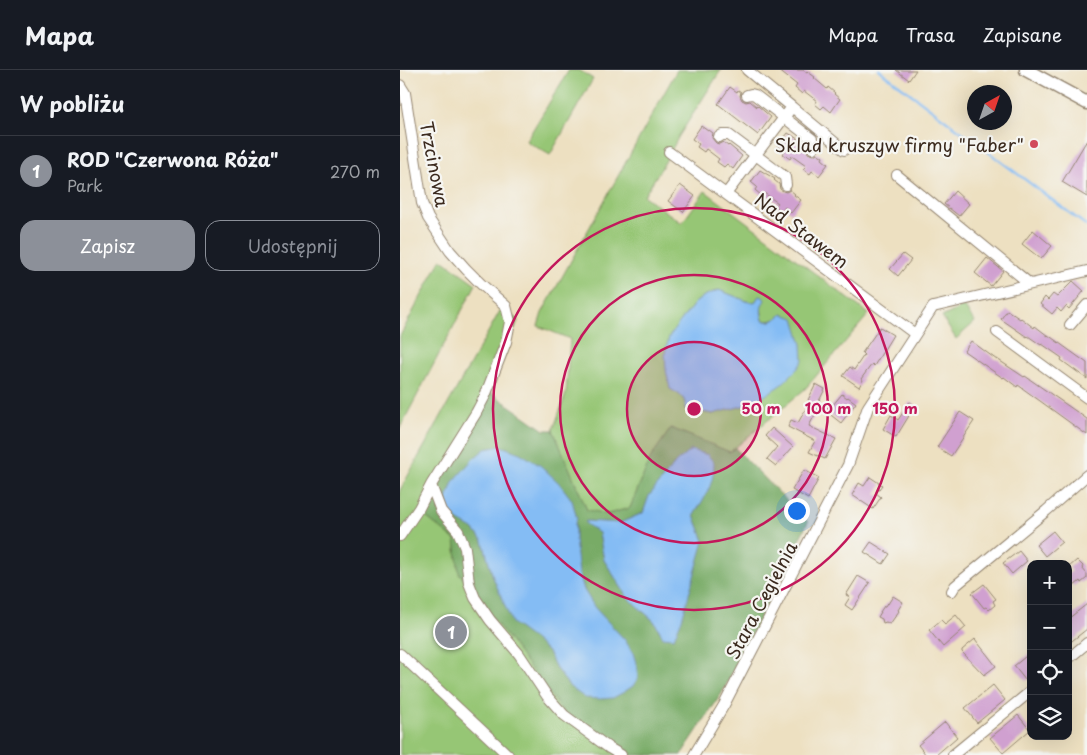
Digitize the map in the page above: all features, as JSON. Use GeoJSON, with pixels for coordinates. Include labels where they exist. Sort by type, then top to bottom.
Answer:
{"type":"FeatureCollection","features":[{"type":"Feature","properties":{"kind":"main road"},"geometry":{"type":"LineString","coordinates":[[1026,70],[1087,103]]}},
{"type":"Feature","properties":{"kind":"street"},"geometry":{"type":"LineString","coordinates":[[747,70],[844,150]]}},
{"type":"Feature","properties":{"kind":"street","name":"Trzcinowa"},"geometry":{"type":"LineString","coordinates":[[400,85],[405,93],[422,203],[428,218],[438,234],[466,269],[506,306],[510,322],[506,342],[485,396],[419,508],[400,536]]}},
{"type":"Feature","properties":{"kind":"street"},"geometry":{"type":"LineString","coordinates":[[747,95],[755,95],[812,138],[813,148]]}},
{"type":"Feature","properties":{"kind":"street"},"geometry":{"type":"LineString","coordinates":[[726,194],[792,106]]}},
{"type":"Feature","properties":{"kind":"street"},"geometry":{"type":"LineString","coordinates":[[719,137],[729,135],[785,178],[786,185]]}},
{"type":"Feature","properties":{"kind":"street","name":"Nad Stawem"},"geometry":{"type":"LineString","coordinates":[[669,152],[916,334]]}},
{"type":"Feature","properties":{"kind":"street"},"geometry":{"type":"LineString","coordinates":[[897,175],[1030,284]]}},
{"type":"Feature","properties":{"kind":"street","name":"Stara Cegielnia"},"geometry":{"type":"LineString","coordinates":[[694,755],[724,705],[848,465],[868,407],[933,307],[1087,271]]}},
{"type":"Feature","properties":{"kind":"street"},"geometry":{"type":"LineString","coordinates":[[1070,325],[1087,305]]}},
{"type":"Feature","properties":{"kind":"street"},"geometry":{"type":"LineString","coordinates":[[997,332],[1087,398]]}},
{"type":"Feature","properties":{"kind":"street"},"geometry":{"type":"LineString","coordinates":[[952,591],[955,586],[1087,475]]}},
{"type":"Feature","properties":{"kind":"street"},"geometry":{"type":"LineString","coordinates":[[432,485],[441,511],[462,540],[465,548],[469,583],[475,598],[485,613],[519,654],[547,696],[564,715],[621,755]]}},
{"type":"Feature","properties":{"kind":"street"},"geometry":{"type":"LineString","coordinates":[[1072,656],[1087,643]]}},
{"type":"Feature","properties":{"kind":"street"},"geometry":{"type":"LineString","coordinates":[[400,654],[508,755]]}},
{"type":"Feature","properties":{"kind":"street"},"geometry":{"type":"LineString","coordinates":[[953,755],[1027,694]]}},
{"type":"Feature","properties":{"kind":"green space"},"geometry":{"type":"Polygon","coordinates":[[[569,70],[579,70],[593,79],[550,155],[526,141],[569,70]]]}},
{"type":"Feature","properties":{"kind":"green space"},"geometry":{"type":"Polygon","coordinates":[[[677,70],[721,70],[644,196],[682,223],[705,191],[869,314],[805,389],[730,452],[651,457],[630,508],[608,514],[587,510],[553,430],[566,394],[570,339],[538,326],[542,313],[677,70]],[[718,290],[704,296],[695,303],[679,323],[682,396],[686,404],[685,409],[713,414],[721,411],[783,314],[771,320],[763,320],[759,296],[755,302],[749,302],[718,290]]]}},
{"type":"Feature","properties":{"kind":"green space"},"geometry":{"type":"Polygon","coordinates":[[[441,259],[476,284],[400,428],[400,336],[441,259]]]}},
{"type":"Feature","properties":{"kind":"green space"},"geometry":{"type":"Polygon","coordinates":[[[964,306],[975,322],[956,339],[942,317],[964,306]]]}},
{"type":"Feature","properties":{"kind":"green space"},"geometry":{"type":"Polygon","coordinates":[[[501,309],[518,320],[490,392],[421,513],[455,540],[459,573],[621,755],[400,755],[400,490],[501,309]]]}},
{"type":"Feature","properties":{"kind":"green space"},"geometry":{"type":"Polygon","coordinates":[[[490,392],[544,430],[553,430],[587,510],[608,514],[630,508],[651,457],[671,428],[730,452],[735,448],[808,522],[722,693],[681,755],[621,755],[564,713],[459,573],[455,540],[421,513],[490,392]],[[676,462],[649,496],[643,513],[620,523],[586,521],[599,532],[604,560],[628,598],[654,621],[663,637],[704,541],[694,515],[699,506],[676,462]],[[575,523],[473,529],[483,541],[493,577],[500,592],[535,640],[548,652],[557,670],[570,687],[625,640],[595,609],[584,590],[576,557],[575,523]]]}},
{"type":"Feature","properties":{"kind":"water"},"geometry":{"type":"Polygon","coordinates":[[[719,290],[749,302],[755,302],[759,296],[763,297],[765,300],[761,310],[763,320],[771,321],[783,314],[794,318],[802,344],[803,360],[798,368],[782,384],[754,403],[713,414],[685,409],[684,399],[670,389],[665,353],[669,337],[695,303],[704,296],[719,290]]]}},
{"type":"Feature","properties":{"kind":"water"},"geometry":{"type":"Polygon","coordinates":[[[501,446],[520,453],[541,466],[559,483],[572,500],[577,519],[575,523],[575,539],[579,573],[584,590],[595,608],[625,640],[633,653],[637,666],[638,678],[633,686],[613,698],[585,698],[570,687],[557,670],[548,652],[512,623],[493,577],[483,541],[473,529],[449,513],[447,499],[453,482],[473,459],[485,449],[501,446]]]}},
{"type":"Feature","properties":{"kind":"water"},"geometry":{"type":"Polygon","coordinates":[[[691,450],[708,455],[714,463],[711,485],[694,515],[704,541],[682,619],[674,638],[663,637],[654,621],[628,598],[604,560],[599,533],[585,523],[586,521],[620,523],[643,513],[649,496],[676,462],[691,450]]]}},
{"type":"Feature","properties":{"kind":"building"},"geometry":{"type":"Polygon","coordinates":[[[778,70],[803,70],[808,72],[840,99],[831,112],[824,106],[821,109],[815,104],[817,101],[804,91],[802,94],[795,88],[797,85],[778,70]]]}},
{"type":"Feature","properties":{"kind":"building"},"geometry":{"type":"Polygon","coordinates":[[[896,70],[916,70],[909,80],[896,70]]]}},
{"type":"Feature","properties":{"kind":"building"},"geometry":{"type":"Polygon","coordinates":[[[730,87],[737,92],[738,90],[741,92],[742,100],[750,101],[771,117],[758,135],[718,104],[730,87]]]}},
{"type":"Feature","properties":{"kind":"building"},"geometry":{"type":"Polygon","coordinates":[[[701,126],[713,133],[712,138],[716,143],[723,142],[729,145],[742,156],[733,169],[727,164],[724,167],[717,162],[719,159],[706,149],[704,152],[697,147],[699,144],[692,139],[701,126]]]}},
{"type":"Feature","properties":{"kind":"building"},"geometry":{"type":"Polygon","coordinates":[[[788,133],[803,142],[808,153],[814,155],[817,153],[823,157],[822,159],[828,164],[819,176],[812,171],[810,174],[803,169],[806,166],[792,156],[790,159],[783,154],[785,151],[778,146],[788,133]]]}},
{"type":"Feature","properties":{"kind":"building"},"geometry":{"type":"Polygon","coordinates":[[[1087,140],[1087,197],[1062,182],[1087,140]]]}},
{"type":"Feature","properties":{"kind":"building"},"geometry":{"type":"Polygon","coordinates":[[[760,170],[775,179],[780,189],[786,192],[790,190],[801,200],[791,213],[785,207],[782,211],[775,206],[778,203],[764,193],[762,196],[755,190],[757,187],[751,182],[760,170]]]}},
{"type":"Feature","properties":{"kind":"building"},"geometry":{"type":"Polygon","coordinates":[[[680,185],[695,196],[683,212],[668,201],[680,185]]]}},
{"type":"Feature","properties":{"kind":"building"},"geometry":{"type":"Polygon","coordinates":[[[955,191],[969,204],[959,216],[944,204],[955,191]]]}},
{"type":"Feature","properties":{"kind":"building"},"geometry":{"type":"Polygon","coordinates":[[[1033,230],[1052,246],[1041,259],[1022,244],[1033,230]]]}},
{"type":"Feature","properties":{"kind":"building"},"geometry":{"type":"Polygon","coordinates":[[[903,254],[911,260],[898,276],[890,269],[903,254]]]}},
{"type":"Feature","properties":{"kind":"building"},"geometry":{"type":"Polygon","coordinates":[[[987,258],[1003,271],[991,286],[975,273],[987,258]]]}},
{"type":"Feature","properties":{"kind":"building"},"geometry":{"type":"Polygon","coordinates":[[[1073,281],[1084,291],[1069,309],[1066,306],[1061,312],[1057,308],[1052,314],[1040,304],[1045,297],[1048,300],[1053,294],[1057,297],[1073,281]]]}},
{"type":"Feature","properties":{"kind":"building"},"geometry":{"type":"Polygon","coordinates":[[[1007,310],[1034,328],[1035,326],[1087,363],[1087,379],[1042,344],[1027,337],[1001,319],[1007,310]]]}},
{"type":"Feature","properties":{"kind":"building"},"geometry":{"type":"Polygon","coordinates":[[[880,327],[893,335],[874,366],[872,364],[861,379],[863,380],[859,387],[843,376],[850,367],[854,370],[864,355],[862,353],[880,327]]]}},
{"type":"Feature","properties":{"kind":"building"},"geometry":{"type":"Polygon","coordinates":[[[971,341],[1087,419],[1087,435],[1018,385],[1017,387],[964,351],[971,341]]]}},
{"type":"Feature","properties":{"kind":"building"},"geometry":{"type":"Polygon","coordinates":[[[816,384],[825,389],[818,403],[820,405],[809,426],[836,439],[825,459],[809,452],[815,441],[788,427],[791,420],[798,423],[810,401],[808,400],[816,384]]]}},
{"type":"Feature","properties":{"kind":"building"},"geometry":{"type":"Polygon","coordinates":[[[842,394],[856,403],[841,423],[827,412],[842,394]]]}},
{"type":"Feature","properties":{"kind":"building"},"geometry":{"type":"Polygon","coordinates":[[[910,402],[915,406],[896,437],[883,429],[891,415],[898,420],[910,402]]]}},
{"type":"Feature","properties":{"kind":"building"},"geometry":{"type":"Polygon","coordinates":[[[960,412],[974,421],[951,456],[937,447],[960,412]]]}},
{"type":"Feature","properties":{"kind":"building"},"geometry":{"type":"Polygon","coordinates":[[[772,428],[793,447],[776,466],[767,459],[777,447],[765,436],[772,428]]]}},
{"type":"Feature","properties":{"kind":"building"},"geometry":{"type":"Polygon","coordinates":[[[804,470],[819,478],[808,499],[792,490],[804,470]]]}},
{"type":"Feature","properties":{"kind":"building"},"geometry":{"type":"Polygon","coordinates":[[[870,477],[882,485],[876,493],[881,497],[873,509],[852,495],[859,483],[864,486],[870,477]]]}},
{"type":"Feature","properties":{"kind":"building"},"geometry":{"type":"Polygon","coordinates":[[[1053,531],[1062,542],[1045,556],[1036,545],[1053,531]]]}},
{"type":"Feature","properties":{"kind":"building"},"geometry":{"type":"Polygon","coordinates":[[[871,542],[890,554],[883,564],[864,552],[871,542]]]}},
{"type":"Feature","properties":{"kind":"building"},"geometry":{"type":"Polygon","coordinates":[[[1019,551],[1027,561],[1012,574],[1003,563],[1019,551]]]}},
{"type":"Feature","properties":{"kind":"building"},"geometry":{"type":"Polygon","coordinates":[[[1077,560],[1087,574],[1087,578],[1074,586],[1072,584],[1072,564],[1077,560]]]}},
{"type":"Feature","properties":{"kind":"building"},"geometry":{"type":"Polygon","coordinates":[[[858,576],[870,583],[852,610],[845,605],[850,597],[846,595],[858,576]]]}},
{"type":"Feature","properties":{"kind":"building"},"geometry":{"type":"Polygon","coordinates":[[[984,584],[996,599],[993,601],[995,605],[989,610],[986,607],[984,608],[972,593],[984,584]]]}},
{"type":"Feature","properties":{"kind":"building"},"geometry":{"type":"Polygon","coordinates":[[[893,596],[903,602],[890,624],[883,623],[882,619],[878,617],[884,606],[888,604],[893,596]]]}},
{"type":"Feature","properties":{"kind":"building"},"geometry":{"type":"Polygon","coordinates":[[[1087,604],[1087,629],[1072,641],[1072,616],[1087,604]]]}},
{"type":"Feature","properties":{"kind":"building"},"geometry":{"type":"Polygon","coordinates":[[[956,615],[966,627],[943,647],[929,630],[941,620],[945,624],[956,615]]]}},
{"type":"Feature","properties":{"kind":"building"},"geometry":{"type":"Polygon","coordinates":[[[975,639],[996,666],[984,675],[962,652],[975,639]]]}},
{"type":"Feature","properties":{"kind":"building"},"geometry":{"type":"Polygon","coordinates":[[[1027,655],[1027,680],[1026,681],[1014,666],[1027,655]]]}},
{"type":"Feature","properties":{"kind":"building"},"geometry":{"type":"Polygon","coordinates":[[[993,685],[1005,700],[977,723],[965,708],[993,685]]]}},
{"type":"Feature","properties":{"kind":"building"},"geometry":{"type":"Polygon","coordinates":[[[1018,715],[1027,726],[1027,733],[1003,753],[990,738],[1018,715]]]}},
{"type":"Feature","properties":{"kind":"building"},"geometry":{"type":"Polygon","coordinates":[[[945,722],[957,737],[936,755],[926,755],[918,745],[945,722]]]}},
{"type":"Feature","properties":{"kind":"waterway"},"geometry":{"type":"LineString","coordinates":[[879,70],[1087,226]]}},
{"type":"Feature","properties":{"kind":"place","name":"Sklad kruszyw firmy \"Faber\""},"geometry":{"type":"Point","coordinates":[1034,144]}},
{"type":"Feature","properties":{"kind":"place","name":"ROD \"Czerwona Róża\""},"geometry":{"type":"Point","coordinates":[451,632]}}]}
